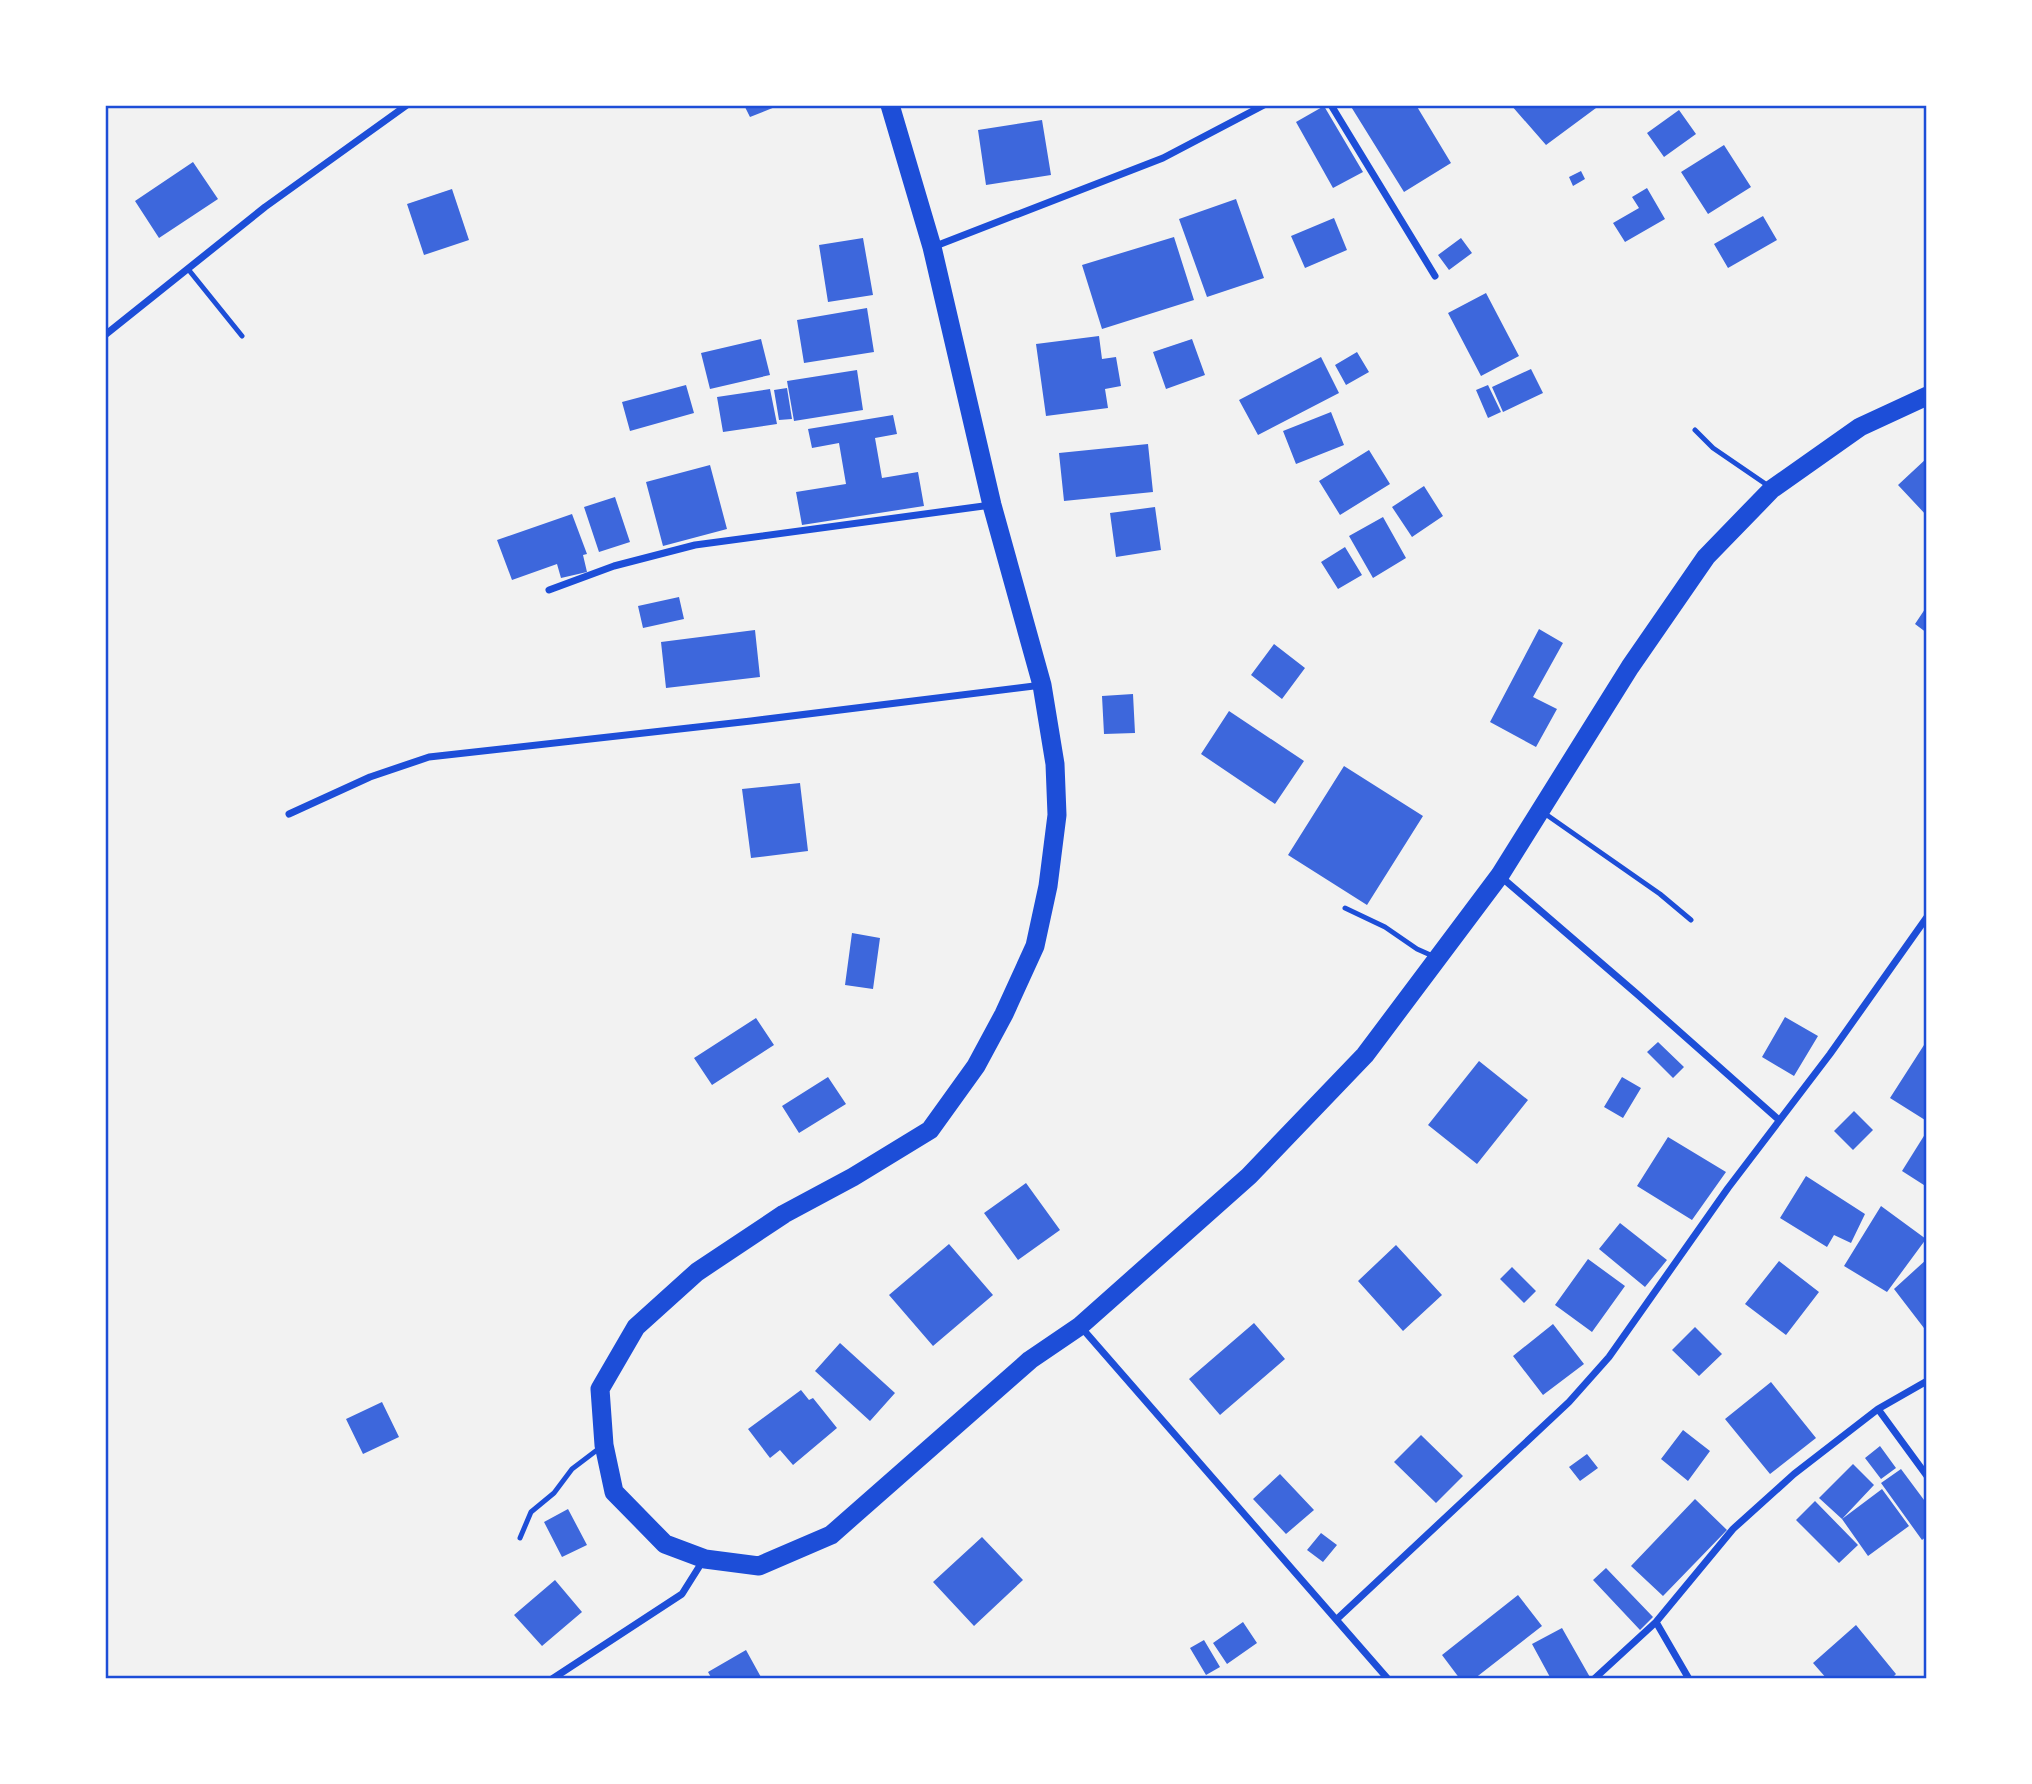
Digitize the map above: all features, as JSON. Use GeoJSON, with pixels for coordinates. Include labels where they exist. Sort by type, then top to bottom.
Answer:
{"type":"FeatureCollection","features":[{"type":"Feature","properties":{"kind":"highway"},"geometry":{"type":"LineString","coordinates":[[890,105],[932,247],[992,505],[1042,685],[1055,764],[1057,815],[1048,886],[1035,946],[1004,1014],[976,1066],[930,1130],[785,1214],[697,1272],[636,1327],[600,1389],[604,1445],[614,1492],[665,1544],[705,1559],[759,1566],[831,1535],[1030,1360],[1080,1326],[1268,1156],[1365,1055],[1500,876],[1630,667],[1706,557],[1772,489],[1860,427],[1927,397]]}},
{"type":"Feature","properties":{"kind":"street"},"geometry":{"type":"LineString","coordinates":[[105,335],[265,207],[407,105]]}},
{"type":"Feature","properties":{"kind":"street"},"geometry":{"type":"LineString","coordinates":[[932,247],[1163,158],[1264,105]]}},
{"type":"Feature","properties":{"kind":"street"},"geometry":{"type":"LineString","coordinates":[[1331,105],[1435,276]]}},
{"type":"Feature","properties":{"kind":"street"},"geometry":{"type":"LineString","coordinates":[[549,590],[614,566],[695,545],[992,505]]}},
{"type":"Feature","properties":{"kind":"street"},"geometry":{"type":"LineString","coordinates":[[289,814],[370,777],[429,757],[1042,685]]}},
{"type":"Feature","properties":{"kind":"street"},"geometry":{"type":"LineString","coordinates":[[1500,876],[1779,1120]]}},
{"type":"Feature","properties":{"kind":"street"},"geometry":{"type":"LineString","coordinates":[[1337,1619],[1569,1402],[1609,1357],[1728,1188],[1830,1054],[1927,917]]}},
{"type":"Feature","properties":{"kind":"street"},"geometry":{"type":"LineString","coordinates":[[1080,1326],[1388,1679]]}},
{"type":"Feature","properties":{"kind":"street"},"geometry":{"type":"LineString","coordinates":[[1594,1679],[1656,1622],[1733,1529],[1794,1474],[1878,1409],[1927,1381]]}},
{"type":"Feature","properties":{"kind":"street"},"geometry":{"type":"LineString","coordinates":[[1878,1409],[1927,1476]]}},
{"type":"Feature","properties":{"kind":"street"},"geometry":{"type":"LineString","coordinates":[[552,1679],[682,1594],[705,1559]]}},
{"type":"Feature","properties":{"kind":"street"},"geometry":{"type":"LineString","coordinates":[[1656,1622],[1689,1679]]}},
{"type":"Feature","properties":{"kind":"lane"},"geometry":{"type":"LineString","coordinates":[[188,269],[242,336]]}},
{"type":"Feature","properties":{"kind":"lane"},"geometry":{"type":"LineString","coordinates":[[1695,430],[1713,448],[1772,489]]}},
{"type":"Feature","properties":{"kind":"lane"},"geometry":{"type":"LineString","coordinates":[[1541,811],[1660,894],[1691,920]]}},
{"type":"Feature","properties":{"kind":"lane"},"geometry":{"type":"LineString","coordinates":[[1345,908],[1385,927],[1417,949],[1438,958]]}},
{"type":"Feature","properties":{"kind":"lane"},"geometry":{"type":"LineString","coordinates":[[520,1538],[531,1513],[554,1493],[572,1469],[604,1445]]}},
{"type":"Feature","properties":{"kind":"building"},"geometry":{"type":"Polygon","coordinates":[[[744,105],[780,105],[750,117],[744,105]]]}},
{"type":"Feature","properties":{"kind":"building"},"geometry":{"type":"Polygon","coordinates":[[[1350,105],[1416,105],[1451,163],[1404,192],[1350,105]]]}},
{"type":"Feature","properties":{"kind":"building"},"geometry":{"type":"Polygon","coordinates":[[[1511,105],[1593,105],[1596,108],[1546,145],[1511,105]]]}},
{"type":"Feature","properties":{"kind":"building"},"geometry":{"type":"Polygon","coordinates":[[[1324,106],[1363,172],[1333,188],[1296,122],[1324,106]]]}},
{"type":"Feature","properties":{"kind":"building"},"geometry":{"type":"Polygon","coordinates":[[[1679,110],[1696,134],[1664,157],[1647,133],[1679,110]]]}},
{"type":"Feature","properties":{"kind":"building"},"geometry":{"type":"Polygon","coordinates":[[[1042,120],[1051,175],[986,185],[978,130],[1042,120]]]}},
{"type":"Feature","properties":{"kind":"building"},"geometry":{"type":"Polygon","coordinates":[[[1724,145],[1751,187],[1708,214],[1681,172],[1724,145]]]}},
{"type":"Feature","properties":{"kind":"building"},"geometry":{"type":"Polygon","coordinates":[[[193,162],[218,199],[159,238],[135,201],[193,162]]]}},
{"type":"Feature","properties":{"kind":"building"},"geometry":{"type":"Polygon","coordinates":[[[1581,171],[1585,179],[1573,186],[1569,177],[1581,171]]]}},
{"type":"Feature","properties":{"kind":"building"},"geometry":{"type":"Polygon","coordinates":[[[1647,188],[1665,219],[1625,242],[1613,223],[1639,208],[1632,197],[1647,188]]]}},
{"type":"Feature","properties":{"kind":"building"},"geometry":{"type":"Polygon","coordinates":[[[452,189],[469,240],[424,255],[407,204],[452,189]]]}},
{"type":"Feature","properties":{"kind":"building"},"geometry":{"type":"Polygon","coordinates":[[[1236,199],[1264,278],[1207,297],[1179,219],[1236,199]]]}},
{"type":"Feature","properties":{"kind":"building"},"geometry":{"type":"Polygon","coordinates":[[[1763,216],[1777,240],[1728,268],[1714,244],[1763,216]]]}},
{"type":"Feature","properties":{"kind":"building"},"geometry":{"type":"Polygon","coordinates":[[[1334,218],[1347,250],[1305,268],[1291,236],[1334,218]]]}},
{"type":"Feature","properties":{"kind":"building"},"geometry":{"type":"Polygon","coordinates":[[[1174,237],[1194,300],[1102,329],[1082,265],[1174,237]]]}},
{"type":"Feature","properties":{"kind":"building"},"geometry":{"type":"Polygon","coordinates":[[[863,238],[873,295],[828,302],[819,245],[863,238]]]}},
{"type":"Feature","properties":{"kind":"building"},"geometry":{"type":"Polygon","coordinates":[[[1461,238],[1472,253],[1449,270],[1438,255],[1461,238]]]}},
{"type":"Feature","properties":{"kind":"building"},"geometry":{"type":"Polygon","coordinates":[[[1486,293],[1519,356],[1481,376],[1448,313],[1486,293]]]}},
{"type":"Feature","properties":{"kind":"building"},"geometry":{"type":"Polygon","coordinates":[[[867,308],[874,352],[804,363],[797,320],[867,308]]]}},
{"type":"Feature","properties":{"kind":"building"},"geometry":{"type":"Polygon","coordinates":[[[1099,336],[1102,359],[1116,357],[1121,386],[1105,389],[1108,408],[1046,416],[1036,344],[1099,336]]]}},
{"type":"Feature","properties":{"kind":"building"},"geometry":{"type":"Polygon","coordinates":[[[761,339],[770,375],[710,389],[701,353],[761,339]]]}},
{"type":"Feature","properties":{"kind":"building"},"geometry":{"type":"Polygon","coordinates":[[[1192,339],[1205,375],[1166,389],[1153,352],[1192,339]]]}},
{"type":"Feature","properties":{"kind":"building"},"geometry":{"type":"Polygon","coordinates":[[[1357,352],[1369,372],[1346,385],[1335,365],[1357,352]]]}},
{"type":"Feature","properties":{"kind":"building"},"geometry":{"type":"Polygon","coordinates":[[[1321,357],[1339,393],[1258,435],[1239,400],[1321,357]]]}},
{"type":"Feature","properties":{"kind":"building"},"geometry":{"type":"Polygon","coordinates":[[[1531,369],[1543,393],[1503,412],[1492,387],[1531,369]]]}},
{"type":"Feature","properties":{"kind":"building"},"geometry":{"type":"Polygon","coordinates":[[[857,370],[863,410],[794,421],[787,381],[857,370]]]}},
{"type":"Feature","properties":{"kind":"building"},"geometry":{"type":"Polygon","coordinates":[[[686,385],[694,413],[630,431],[622,402],[686,385]]]}},
{"type":"Feature","properties":{"kind":"building"},"geometry":{"type":"Polygon","coordinates":[[[1488,385],[1501,412],[1488,418],[1476,390],[1488,385]]]}},
{"type":"Feature","properties":{"kind":"building"},"geometry":{"type":"Polygon","coordinates":[[[787,388],[792,419],[779,420],[774,390],[787,388]]]}},
{"type":"Feature","properties":{"kind":"building"},"geometry":{"type":"Polygon","coordinates":[[[770,389],[777,424],[723,432],[717,397],[770,389]]]}},
{"type":"Feature","properties":{"kind":"building"},"geometry":{"type":"Polygon","coordinates":[[[1331,412],[1344,445],[1296,464],[1283,431],[1331,412]]]}},
{"type":"Feature","properties":{"kind":"building"},"geometry":{"type":"Polygon","coordinates":[[[893,415],[897,434],[875,438],[882,478],[918,472],[924,506],[802,525],[796,492],[846,484],[839,443],[812,448],[808,429],[893,415]]]}},
{"type":"Feature","properties":{"kind":"building"},"geometry":{"type":"Polygon","coordinates":[[[1148,444],[1153,492],[1064,501],[1059,453],[1148,444]]]}},
{"type":"Feature","properties":{"kind":"building"},"geometry":{"type":"Polygon","coordinates":[[[1369,450],[1390,484],[1340,515],[1319,481],[1369,450]]]}},
{"type":"Feature","properties":{"kind":"building"},"geometry":{"type":"Polygon","coordinates":[[[1927,458],[1927,516],[1898,485],[1927,458]]]}},
{"type":"Feature","properties":{"kind":"building"},"geometry":{"type":"Polygon","coordinates":[[[710,465],[727,529],[663,546],[646,482],[710,465]]]}},
{"type":"Feature","properties":{"kind":"building"},"geometry":{"type":"Polygon","coordinates":[[[1424,486],[1443,516],[1412,537],[1392,507],[1424,486]]]}},
{"type":"Feature","properties":{"kind":"building"},"geometry":{"type":"Polygon","coordinates":[[[615,497],[630,542],[599,552],[584,507],[615,497]]]}},
{"type":"Feature","properties":{"kind":"building"},"geometry":{"type":"Polygon","coordinates":[[[1155,507],[1161,550],[1116,557],[1110,513],[1155,507]]]}},
{"type":"Feature","properties":{"kind":"building"},"geometry":{"type":"Polygon","coordinates":[[[572,514],[587,554],[583,555],[587,572],[561,578],[557,564],[512,580],[497,540],[572,514]]]}},
{"type":"Feature","properties":{"kind":"building"},"geometry":{"type":"Polygon","coordinates":[[[1383,517],[1406,558],[1373,578],[1349,536],[1383,517]]]}},
{"type":"Feature","properties":{"kind":"building"},"geometry":{"type":"Polygon","coordinates":[[[1345,547],[1362,575],[1338,589],[1321,562],[1345,547]]]}},
{"type":"Feature","properties":{"kind":"building"},"geometry":{"type":"Polygon","coordinates":[[[679,597],[684,619],[643,628],[638,606],[679,597]]]}},
{"type":"Feature","properties":{"kind":"building"},"geometry":{"type":"Polygon","coordinates":[[[1927,606],[1927,633],[1915,624],[1927,606]]]}},
{"type":"Feature","properties":{"kind":"building"},"geometry":{"type":"Polygon","coordinates":[[[1539,629],[1563,643],[1533,697],[1557,709],[1536,747],[1490,722],[1539,629]]]}},
{"type":"Feature","properties":{"kind":"building"},"geometry":{"type":"Polygon","coordinates":[[[755,630],[760,677],[666,688],[661,642],[755,630]]]}},
{"type":"Feature","properties":{"kind":"building"},"geometry":{"type":"Polygon","coordinates":[[[1274,644],[1305,668],[1282,699],[1251,675],[1274,644]]]}},
{"type":"Feature","properties":{"kind":"building"},"geometry":{"type":"Polygon","coordinates":[[[1133,694],[1135,733],[1104,734],[1102,696],[1133,694]]]}},
{"type":"Feature","properties":{"kind":"building"},"geometry":{"type":"Polygon","coordinates":[[[1229,711],[1304,761],[1275,804],[1201,754],[1229,711]]]}},
{"type":"Feature","properties":{"kind":"building"},"geometry":{"type":"Polygon","coordinates":[[[1344,766],[1423,816],[1367,905],[1288,855],[1344,766]]]}},
{"type":"Feature","properties":{"kind":"building"},"geometry":{"type":"Polygon","coordinates":[[[800,783],[808,851],[751,858],[742,789],[800,783]]]}},
{"type":"Feature","properties":{"kind":"building"},"geometry":{"type":"Polygon","coordinates":[[[852,933],[880,938],[873,989],[845,985],[852,933]]]}},
{"type":"Feature","properties":{"kind":"building"},"geometry":{"type":"Polygon","coordinates":[[[1785,1017],[1818,1036],[1794,1076],[1762,1057],[1785,1017]]]}},
{"type":"Feature","properties":{"kind":"building"},"geometry":{"type":"Polygon","coordinates":[[[756,1018],[774,1045],[712,1085],[694,1058],[756,1018]]]}},
{"type":"Feature","properties":{"kind":"building"},"geometry":{"type":"Polygon","coordinates":[[[1658,1042],[1684,1067],[1673,1078],[1647,1052],[1658,1042]]]}},
{"type":"Feature","properties":{"kind":"building"},"geometry":{"type":"Polygon","coordinates":[[[1924,1045],[1927,1047],[1925,1120],[1890,1098],[1924,1045]]]}},
{"type":"Feature","properties":{"kind":"building"},"geometry":{"type":"Polygon","coordinates":[[[1479,1061],[1528,1100],[1477,1164],[1428,1125],[1479,1061]]]}},
{"type":"Feature","properties":{"kind":"building"},"geometry":{"type":"Polygon","coordinates":[[[828,1077],[846,1104],[799,1133],[782,1106],[828,1077]]]}},
{"type":"Feature","properties":{"kind":"building"},"geometry":{"type":"Polygon","coordinates":[[[1622,1077],[1641,1088],[1623,1118],[1604,1107],[1622,1077]]]}},
{"type":"Feature","properties":{"kind":"building"},"geometry":{"type":"Polygon","coordinates":[[[1854,1111],[1873,1130],[1853,1150],[1834,1131],[1854,1111]]]}},
{"type":"Feature","properties":{"kind":"building"},"geometry":{"type":"Polygon","coordinates":[[[1927,1131],[1927,1187],[1902,1171],[1927,1131]]]}},
{"type":"Feature","properties":{"kind":"building"},"geometry":{"type":"Polygon","coordinates":[[[1668,1137],[1726,1172],[1692,1220],[1637,1186],[1668,1137]]]}},
{"type":"Feature","properties":{"kind":"building"},"geometry":{"type":"Polygon","coordinates":[[[1806,1176],[1865,1214],[1851,1243],[1834,1235],[1827,1247],[1780,1218],[1806,1176]]]}},
{"type":"Feature","properties":{"kind":"building"},"geometry":{"type":"Polygon","coordinates":[[[1026,1183],[1060,1230],[1018,1260],[984,1213],[1026,1183]]]}},
{"type":"Feature","properties":{"kind":"building"},"geometry":{"type":"Polygon","coordinates":[[[1881,1206],[1926,1239],[1887,1292],[1844,1266],[1881,1206]]]}},
{"type":"Feature","properties":{"kind":"building"},"geometry":{"type":"Polygon","coordinates":[[[1620,1223],[1667,1260],[1645,1287],[1599,1249],[1620,1223]]]}},
{"type":"Feature","properties":{"kind":"building"},"geometry":{"type":"Polygon","coordinates":[[[949,1244],[993,1295],[933,1346],[889,1295],[949,1244]]]}},
{"type":"Feature","properties":{"kind":"building"},"geometry":{"type":"Polygon","coordinates":[[[1396,1245],[1442,1295],[1403,1331],[1358,1281],[1396,1245]]]}},
{"type":"Feature","properties":{"kind":"building"},"geometry":{"type":"Polygon","coordinates":[[[1588,1259],[1625,1286],[1592,1332],[1555,1305],[1588,1259]]]}},
{"type":"Feature","properties":{"kind":"building"},"geometry":{"type":"Polygon","coordinates":[[[1927,1259],[1927,1332],[1894,1289],[1927,1259]]]}},
{"type":"Feature","properties":{"kind":"building"},"geometry":{"type":"Polygon","coordinates":[[[1779,1261],[1819,1292],[1786,1335],[1745,1304],[1779,1261]]]}},
{"type":"Feature","properties":{"kind":"building"},"geometry":{"type":"Polygon","coordinates":[[[1512,1267],[1536,1291],[1524,1303],[1500,1279],[1512,1267]]]}},
{"type":"Feature","properties":{"kind":"building"},"geometry":{"type":"Polygon","coordinates":[[[1254,1323],[1285,1359],[1220,1415],[1189,1379],[1254,1323]]]}},
{"type":"Feature","properties":{"kind":"building"},"geometry":{"type":"Polygon","coordinates":[[[1553,1324],[1584,1364],[1543,1395],[1513,1356],[1553,1324]]]}},
{"type":"Feature","properties":{"kind":"building"},"geometry":{"type":"Polygon","coordinates":[[[1695,1327],[1722,1354],[1699,1376],[1672,1350],[1695,1327]]]}},
{"type":"Feature","properties":{"kind":"building"},"geometry":{"type":"Polygon","coordinates":[[[840,1343],[895,1393],[870,1421],[815,1371],[840,1343]]]}},
{"type":"Feature","properties":{"kind":"building"},"geometry":{"type":"Polygon","coordinates":[[[1771,1382],[1816,1438],[1770,1474],[1725,1419],[1771,1382]]]}},
{"type":"Feature","properties":{"kind":"building"},"geometry":{"type":"Polygon","coordinates":[[[801,1390],[809,1400],[813,1398],[837,1428],[793,1465],[780,1450],[770,1458],[748,1429],[801,1390]]]}},
{"type":"Feature","properties":{"kind":"building"},"geometry":{"type":"Polygon","coordinates":[[[382,1402],[399,1437],[363,1454],[346,1419],[382,1402]]]}},
{"type":"Feature","properties":{"kind":"building"},"geometry":{"type":"Polygon","coordinates":[[[1683,1430],[1710,1451],[1688,1481],[1661,1459],[1683,1430]]]}},
{"type":"Feature","properties":{"kind":"building"},"geometry":{"type":"Polygon","coordinates":[[[1421,1435],[1463,1476],[1436,1503],[1394,1462],[1421,1435]]]}},
{"type":"Feature","properties":{"kind":"building"},"geometry":{"type":"Polygon","coordinates":[[[1880,1446],[1896,1468],[1881,1479],[1865,1458],[1880,1446]]]}},
{"type":"Feature","properties":{"kind":"building"},"geometry":{"type":"Polygon","coordinates":[[[1587,1454],[1598,1468],[1580,1481],[1569,1467],[1587,1454]]]}},
{"type":"Feature","properties":{"kind":"building"},"geometry":{"type":"Polygon","coordinates":[[[1853,1464],[1874,1485],[1842,1519],[1819,1498],[1853,1464]]]}},
{"type":"Feature","properties":{"kind":"building"},"geometry":{"type":"Polygon","coordinates":[[[1901,1469],[1927,1504],[1927,1536],[1922,1540],[1881,1483],[1901,1469]]]}},
{"type":"Feature","properties":{"kind":"building"},"geometry":{"type":"Polygon","coordinates":[[[1280,1474],[1314,1510],[1286,1534],[1253,1499],[1280,1474]]]}},
{"type":"Feature","properties":{"kind":"building"},"geometry":{"type":"Polygon","coordinates":[[[1882,1489],[1909,1526],[1868,1556],[1842,1519],[1882,1489]]]}},
{"type":"Feature","properties":{"kind":"building"},"geometry":{"type":"Polygon","coordinates":[[[1695,1499],[1727,1530],[1663,1596],[1631,1566],[1695,1499]]]}},
{"type":"Feature","properties":{"kind":"building"},"geometry":{"type":"Polygon","coordinates":[[[1815,1501],[1858,1545],[1839,1563],[1796,1520],[1815,1501]]]}},
{"type":"Feature","properties":{"kind":"building"},"geometry":{"type":"Polygon","coordinates":[[[568,1509],[587,1545],[562,1557],[544,1522],[568,1509]]]}},
{"type":"Feature","properties":{"kind":"building"},"geometry":{"type":"Polygon","coordinates":[[[1321,1533],[1337,1545],[1323,1562],[1307,1550],[1321,1533]]]}},
{"type":"Feature","properties":{"kind":"building"},"geometry":{"type":"Polygon","coordinates":[[[982,1537],[1023,1580],[974,1626],[933,1582],[982,1537]]]}},
{"type":"Feature","properties":{"kind":"building"},"geometry":{"type":"Polygon","coordinates":[[[1606,1568],[1653,1617],[1640,1630],[1593,1580],[1606,1568]]]}},
{"type":"Feature","properties":{"kind":"building"},"geometry":{"type":"Polygon","coordinates":[[[555,1580],[582,1612],[542,1646],[514,1615],[555,1580]]]}},
{"type":"Feature","properties":{"kind":"building"},"geometry":{"type":"Polygon","coordinates":[[[1518,1595],[1542,1626],[1474,1679],[1460,1679],[1442,1655],[1518,1595]]]}},
{"type":"Feature","properties":{"kind":"building"},"geometry":{"type":"Polygon","coordinates":[[[1243,1622],[1257,1643],[1227,1664],[1213,1643],[1243,1622]]]}},
{"type":"Feature","properties":{"kind":"building"},"geometry":{"type":"Polygon","coordinates":[[[1856,1625],[1896,1674],[1891,1679],[1827,1679],[1813,1663],[1856,1625]]]}},
{"type":"Feature","properties":{"kind":"building"},"geometry":{"type":"Polygon","coordinates":[[[1562,1628],[1591,1679],[1551,1679],[1532,1644],[1562,1628]]]}},
{"type":"Feature","properties":{"kind":"building"},"geometry":{"type":"Polygon","coordinates":[[[1204,1640],[1220,1667],[1206,1675],[1190,1648],[1204,1640]]]}},
{"type":"Feature","properties":{"kind":"building"},"geometry":{"type":"Polygon","coordinates":[[[746,1650],[762,1679],[712,1679],[708,1672],[746,1650]]]}}]}
